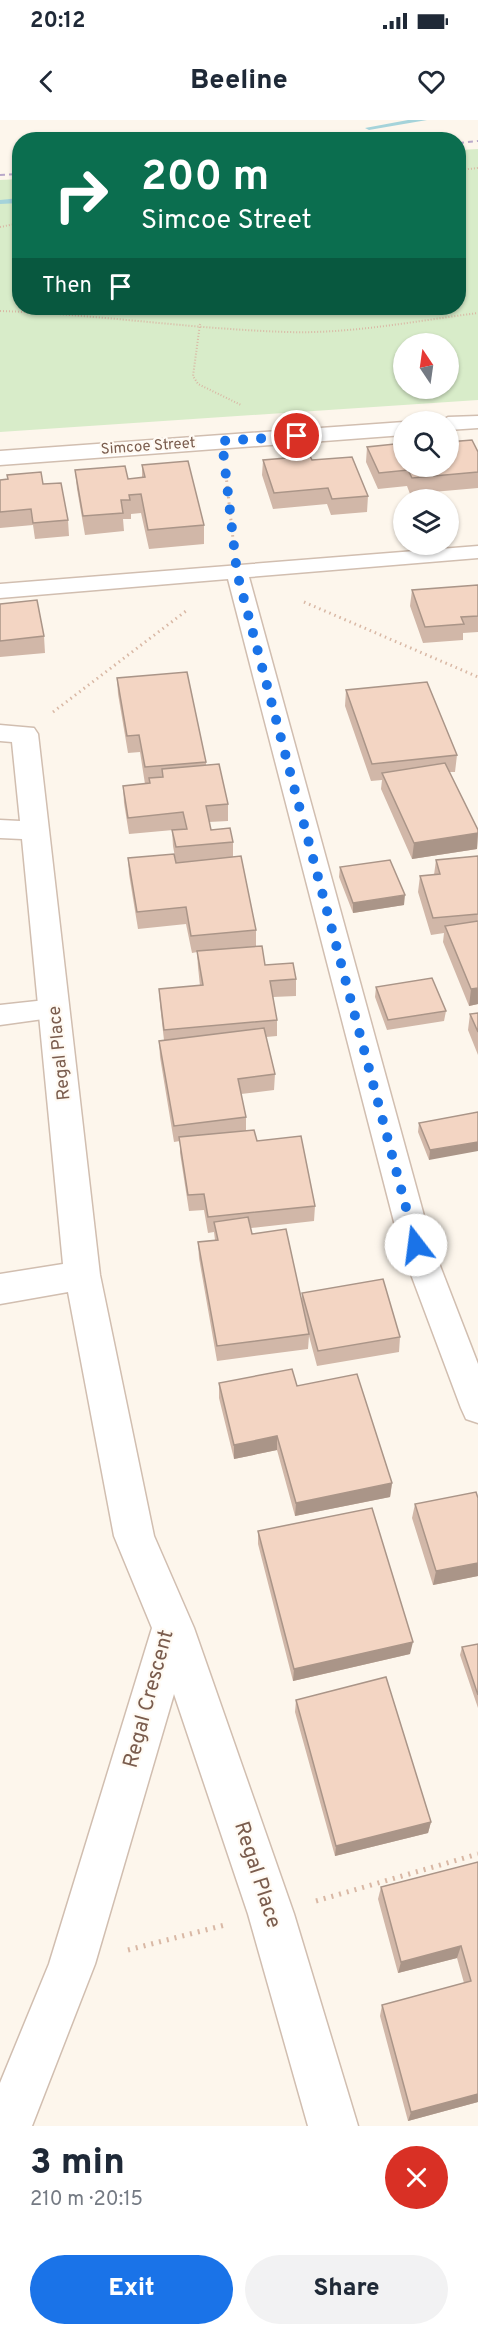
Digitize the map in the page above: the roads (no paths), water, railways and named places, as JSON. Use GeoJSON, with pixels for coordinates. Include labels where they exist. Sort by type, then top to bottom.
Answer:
{"type":"FeatureCollection","features":[{"type":"Feature","properties":{"kind":"street"},"geometry":{"type":"LineString","coordinates":[[459,423],[478,422]]}},
{"type":"Feature","properties":{"kind":"street","name":"Simcoe Street"},"geometry":{"type":"LineString","coordinates":[[0,458],[393,429]]}},
{"type":"Feature","properties":{"kind":"street","name":"Regal Place"},"geometry":{"type":"LineString","coordinates":[[12,734],[37,831],[82,1275]]}},
{"type":"Feature","properties":{"kind":"street"},"geometry":{"type":"LineString","coordinates":[[0,828],[37,831]]}},
{"type":"Feature","properties":{"kind":"street"},"geometry":{"type":"LineString","coordinates":[[0,1289],[82,1275]]}},
{"type":"Feature","properties":{"kind":"street","name":"Regal Crescent"},"geometry":{"type":"LineString","coordinates":[[7,2126],[72,1964],[173,1628],[134,1536],[82,1275]]}},
{"type":"Feature","properties":{"kind":"street","name":"Regal Place"},"geometry":{"type":"LineString","coordinates":[[173,1628],[271,1914],[333,2126]]}},
{"type":"Feature","properties":{"kind":"lane"},"geometry":{"type":"LineString","coordinates":[[0,591],[478,552]]}},
{"type":"Feature","properties":{"kind":"lane"},"geometry":{"type":"LineString","coordinates":[[237,573],[416,1245],[478,1408]]}},
{"type":"Feature","properties":{"kind":"lane"},"geometry":{"type":"LineString","coordinates":[[0,1015],[55,1009]]}},
{"type":"Feature","properties":{"kind":"waterway"},"geometry":{"type":"LineString","coordinates":[[369,128],[423,120]]}},
{"type":"Feature","properties":{"kind":"waterway"},"geometry":{"type":"LineString","coordinates":[[0,202],[12,201]]}},
{"type":"Feature","properties":{"kind":"railway"},"geometry":{"type":"LineString","coordinates":[[466,142],[478,141]]}},
{"type":"Feature","properties":{"kind":"railway"},"geometry":{"type":"LineString","coordinates":[[0,175],[12,174]]}}]}
